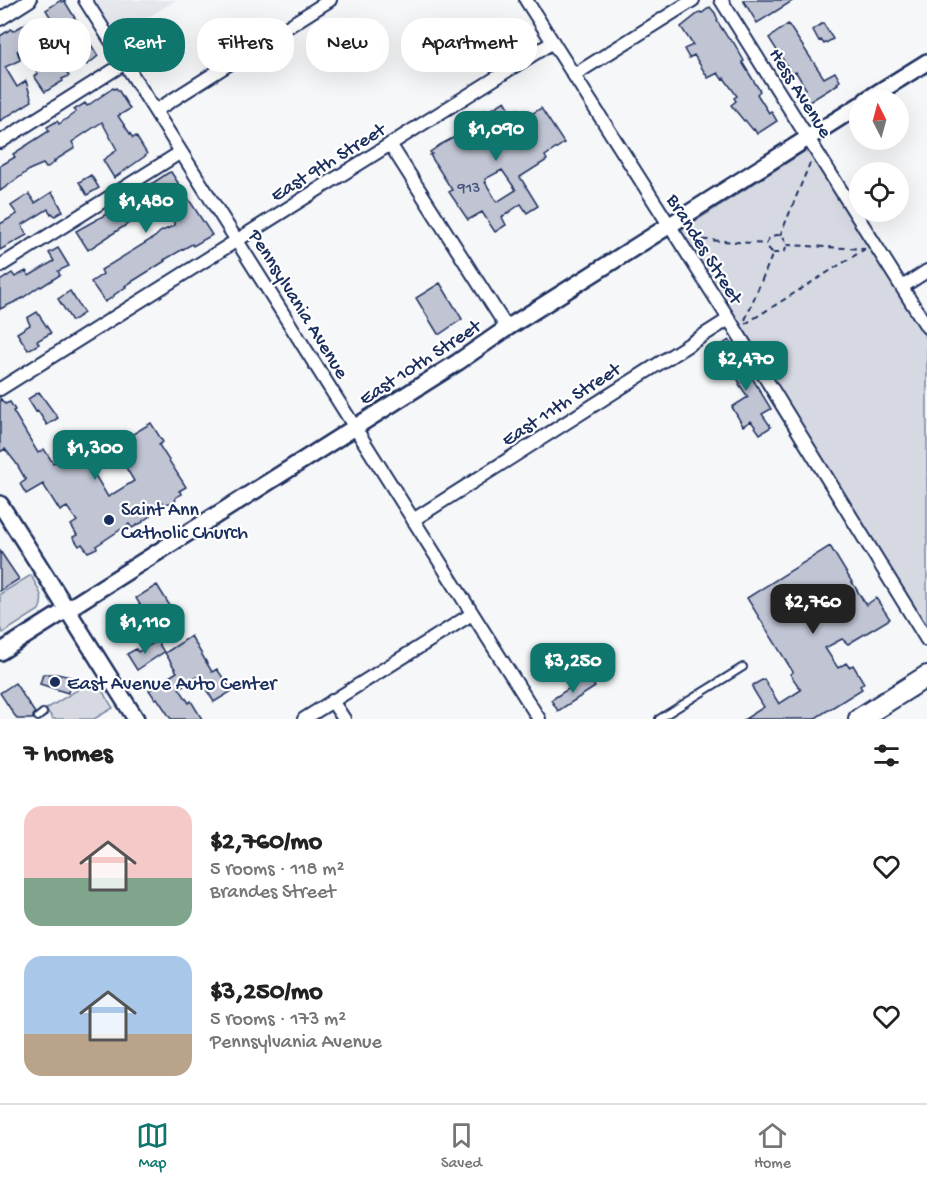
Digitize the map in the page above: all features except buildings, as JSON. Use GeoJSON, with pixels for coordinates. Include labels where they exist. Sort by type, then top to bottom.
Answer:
{"type":"FeatureCollection","features":[{"type":"Feature","properties":{"kind":"main road"},"geometry":{"type":"LineString","coordinates":[[859,719],[927,676]]}},
{"type":"Feature","properties":{"kind":"street"},"geometry":{"type":"LineString","coordinates":[[0,19],[30,0]]}},
{"type":"Feature","properties":{"kind":"street","name":"Pennsylvania Avenue"},"geometry":{"type":"LineString","coordinates":[[85,0],[103,28]]}},
{"type":"Feature","properties":{"kind":"street"},"geometry":{"type":"LineString","coordinates":[[155,111],[330,0]]}},
{"type":"Feature","properties":{"kind":"street","name":"Brandes Street"},"geometry":{"type":"LineString","coordinates":[[526,0],[729,319],[927,640]]}},
{"type":"Feature","properties":{"kind":"street"},"geometry":{"type":"LineString","coordinates":[[574,75],[693,0]]}},
{"type":"Feature","properties":{"kind":"street","name":"Hess Avenue"},"geometry":{"type":"LineString","coordinates":[[721,0],[927,327]]}},
{"type":"Feature","properties":{"kind":"street","name":"East 9th Street"},"geometry":{"type":"LineString","coordinates":[[0,389],[553,42]]}},
{"type":"Feature","properties":{"kind":"street"},"geometry":{"type":"LineString","coordinates":[[882,90],[927,62]]}},
{"type":"Feature","properties":{"kind":"street"},"geometry":{"type":"LineString","coordinates":[[0,142],[111,72]]}},
{"type":"Feature","properties":{"kind":"street","name":"Pennsylvania Avenue"},"geometry":{"type":"LineString","coordinates":[[131,72],[539,719]]}},
{"type":"Feature","properties":{"kind":"street","name":"East 10th Street"},"geometry":{"type":"LineString","coordinates":[[0,652],[849,112]]}},
{"type":"Feature","properties":{"kind":"street"},"geometry":{"type":"LineString","coordinates":[[390,144],[507,328]]}},
{"type":"Feature","properties":{"kind":"street"},"geometry":{"type":"LineString","coordinates":[[0,266],[181,152]]}},
{"type":"Feature","properties":{"kind":"street"},"geometry":{"type":"LineString","coordinates":[[902,287],[927,272]]}},
{"type":"Feature","properties":{"kind":"street","name":"East 11th Street"},"geometry":{"type":"LineString","coordinates":[[413,520],[729,319]]}},
{"type":"Feature","properties":{"kind":"street"},"geometry":{"type":"LineString","coordinates":[[2,510],[55,589],[136,719]]}},
{"type":"Feature","properties":{"kind":"street"},"geometry":{"type":"LineString","coordinates":[[303,719],[472,614]]}},
{"type":"Feature","properties":{"kind":"street"},"geometry":{"type":"LineString","coordinates":[[332,701],[344,719]]}},
{"type":"Feature","properties":{"kind":"lane"},"geometry":{"type":"LineString","coordinates":[[659,719],[743,667]]}},
{"type":"Feature","properties":{"kind":"path"},"geometry":{"type":"LineString","coordinates":[[780,236],[810,162]]}},
{"type":"Feature","properties":{"kind":"path"},"geometry":{"type":"LineString","coordinates":[[780,236],[785,239],[787,245],[784,251],[772,253],[768,249],[768,238],[780,236]]}},
{"type":"Feature","properties":{"kind":"path"},"geometry":{"type":"LineString","coordinates":[[689,239],[767,244]]}},
{"type":"Feature","properties":{"kind":"path"},"geometry":{"type":"LineString","coordinates":[[772,253],[742,326],[865,249],[787,245]]}},
{"type":"Feature","properties":{"kind":"shaded area"},"geometry":{"type":"Polygon","coordinates":[[[93,0],[176,0],[147,18],[105,18],[93,0]]]}},
{"type":"Feature","properties":{"kind":"shaded area"},"geometry":{"type":"Polygon","coordinates":[[[805,151],[812,154],[849,214],[849,222],[854,222],[927,339],[927,626],[681,233],[686,227],[805,151]]]}},
{"type":"Feature","properties":{"kind":"shaded area"},"geometry":{"type":"Polygon","coordinates":[[[31,575],[42,600],[39,610],[3,633],[0,628],[0,594],[31,575]]]}},
{"type":"Feature","properties":{"kind":"shaded area"},"geometry":{"type":"Polygon","coordinates":[[[95,679],[113,708],[94,719],[53,719],[46,709],[95,679]]]}},
{"type":"Feature","properties":{"kind":"place","name":"Saint Ann Catholic Church"},"geometry":{"type":"Point","coordinates":[109,520]}},
{"type":"Feature","properties":{"kind":"place","name":"East Avenue Auto Center"},"geometry":{"type":"Point","coordinates":[55,682]}}]}
